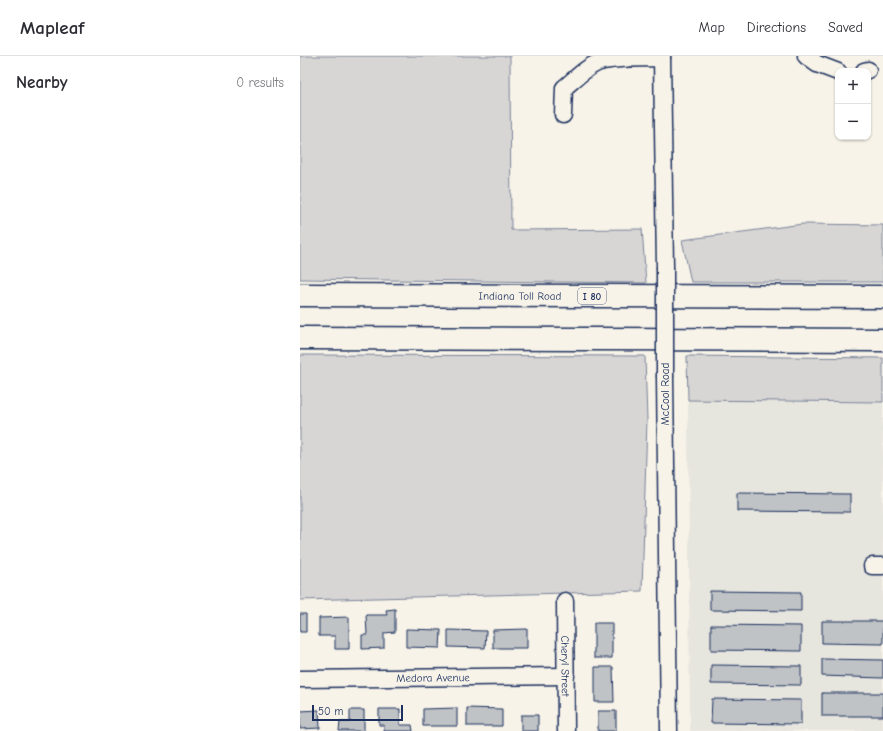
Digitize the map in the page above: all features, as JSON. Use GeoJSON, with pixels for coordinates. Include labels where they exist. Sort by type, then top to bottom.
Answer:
{"type":"FeatureCollection","features":[{"type":"Feature","properties":{"kind":"highway","name":"Indiana Toll Road"},"geometry":{"type":"LineString","coordinates":[[300,295],[883,297]]}},
{"type":"Feature","properties":{"kind":"highway"},"geometry":{"type":"LineString","coordinates":[[300,338],[883,340]]}},
{"type":"Feature","properties":{"kind":"street"},"geometry":{"type":"LineString","coordinates":[[806,56],[817,64],[835,71]]}},
{"type":"Feature","properties":{"kind":"street"},"geometry":{"type":"LineString","coordinates":[[563,115],[564,88],[599,62],[662,57]]}},
{"type":"Feature","properties":{"kind":"street","name":"McCool Road"},"geometry":{"type":"LineString","coordinates":[[662,57],[669,731]]}},
{"type":"Feature","properties":{"kind":"street","name":"Cheryl Street"},"geometry":{"type":"LineString","coordinates":[[565,601],[566,731]]}},
{"type":"Feature","properties":{"kind":"street","name":"Medora Avenue"},"geometry":{"type":"LineString","coordinates":[[300,679],[566,676]]}},
{"type":"Feature","properties":{"kind":"shaded area"},"geometry":{"type":"Polygon","coordinates":[[[300,56],[510,56],[511,230],[642,229],[646,283],[300,279],[300,56]]]}},
{"type":"Feature","properties":{"kind":"shaded area"},"geometry":{"type":"Polygon","coordinates":[[[803,224],[883,225],[883,282],[691,282],[682,240],[803,224]]]}},
{"type":"Feature","properties":{"kind":"shaded area"},"geometry":{"type":"Polygon","coordinates":[[[300,355],[645,356],[647,420],[642,591],[300,600],[300,355]]]}},
{"type":"Feature","properties":{"kind":"shaded area"},"geometry":{"type":"Polygon","coordinates":[[[687,356],[883,358],[883,402],[688,400],[687,356]]]}},
{"type":"Feature","properties":{"kind":"shaded area"},"geometry":{"type":"Polygon","coordinates":[[[688,400],[883,402],[883,731],[690,731],[688,400]]]}},
{"type":"Feature","properties":{"kind":"building"},"geometry":{"type":"Polygon","coordinates":[[[737,493],[850,494],[850,512],[737,511],[737,493]]]}},
{"type":"Feature","properties":{"kind":"building"},"geometry":{"type":"Polygon","coordinates":[[[710,591],[801,592],[801,611],[710,610],[710,591]]]}},
{"type":"Feature","properties":{"kind":"building"},"geometry":{"type":"Polygon","coordinates":[[[395,609],[395,632],[384,633],[384,648],[362,649],[362,635],[367,635],[366,615],[387,615],[386,610],[395,609]]]}},
{"type":"Feature","properties":{"kind":"building"},"geometry":{"type":"Polygon","coordinates":[[[300,614],[306,614],[306,632],[300,632],[300,614]]]}},
{"type":"Feature","properties":{"kind":"building"},"geometry":{"type":"Polygon","coordinates":[[[349,617],[349,649],[335,649],[335,636],[319,636],[319,618],[349,617]]]}},
{"type":"Feature","properties":{"kind":"building"},"geometry":{"type":"Polygon","coordinates":[[[822,621],[883,621],[883,644],[822,643],[822,621]]]}},
{"type":"Feature","properties":{"kind":"building"},"geometry":{"type":"Polygon","coordinates":[[[594,623],[612,623],[612,658],[594,658],[594,623]]]}},
{"type":"Feature","properties":{"kind":"building"},"geometry":{"type":"Polygon","coordinates":[[[711,625],[801,626],[801,651],[711,650],[711,625]]]}},
{"type":"Feature","properties":{"kind":"building"},"geometry":{"type":"Polygon","coordinates":[[[406,629],[441,630],[440,648],[406,647],[406,629]]]}},
{"type":"Feature","properties":{"kind":"building"},"geometry":{"type":"Polygon","coordinates":[[[527,629],[527,648],[493,648],[493,630],[527,629]]]}},
{"type":"Feature","properties":{"kind":"building"},"geometry":{"type":"Polygon","coordinates":[[[448,630],[486,631],[485,648],[448,647],[448,630]]]}},
{"type":"Feature","properties":{"kind":"building"},"geometry":{"type":"Polygon","coordinates":[[[822,659],[883,660],[883,678],[822,676],[822,659]]]}},
{"type":"Feature","properties":{"kind":"building"},"geometry":{"type":"Polygon","coordinates":[[[711,665],[801,666],[801,685],[711,684],[711,665]]]}},
{"type":"Feature","properties":{"kind":"building"},"geometry":{"type":"Polygon","coordinates":[[[595,667],[613,667],[614,702],[595,702],[595,667]]]}},
{"type":"Feature","properties":{"kind":"building"},"geometry":{"type":"Polygon","coordinates":[[[822,693],[883,693],[883,716],[822,716],[822,693]]]}},
{"type":"Feature","properties":{"kind":"building"},"geometry":{"type":"Polygon","coordinates":[[[712,699],[801,700],[801,724],[711,723],[712,699]]]}},
{"type":"Feature","properties":{"kind":"building"},"geometry":{"type":"Polygon","coordinates":[[[457,708],[457,726],[423,726],[423,709],[457,708]]]}},
{"type":"Feature","properties":{"kind":"building"},"geometry":{"type":"Polygon","coordinates":[[[467,708],[502,709],[502,726],[467,726],[467,708]]]}},
{"type":"Feature","properties":{"kind":"building"},"geometry":{"type":"Polygon","coordinates":[[[379,709],[400,709],[400,725],[412,725],[413,731],[384,731],[384,725],[379,725],[379,709]]]}},
{"type":"Feature","properties":{"kind":"building"},"geometry":{"type":"Polygon","coordinates":[[[319,710],[320,728],[300,729],[300,711],[319,710]]]}},
{"type":"Feature","properties":{"kind":"building"},"geometry":{"type":"Polygon","coordinates":[[[350,710],[364,710],[364,731],[339,731],[340,722],[350,722],[350,710]]]}},
{"type":"Feature","properties":{"kind":"building"},"geometry":{"type":"Polygon","coordinates":[[[598,711],[616,711],[616,731],[598,731],[598,711]]]}},
{"type":"Feature","properties":{"kind":"building"},"geometry":{"type":"Polygon","coordinates":[[[521,715],[538,715],[538,731],[521,731],[521,715]]]}}]}
